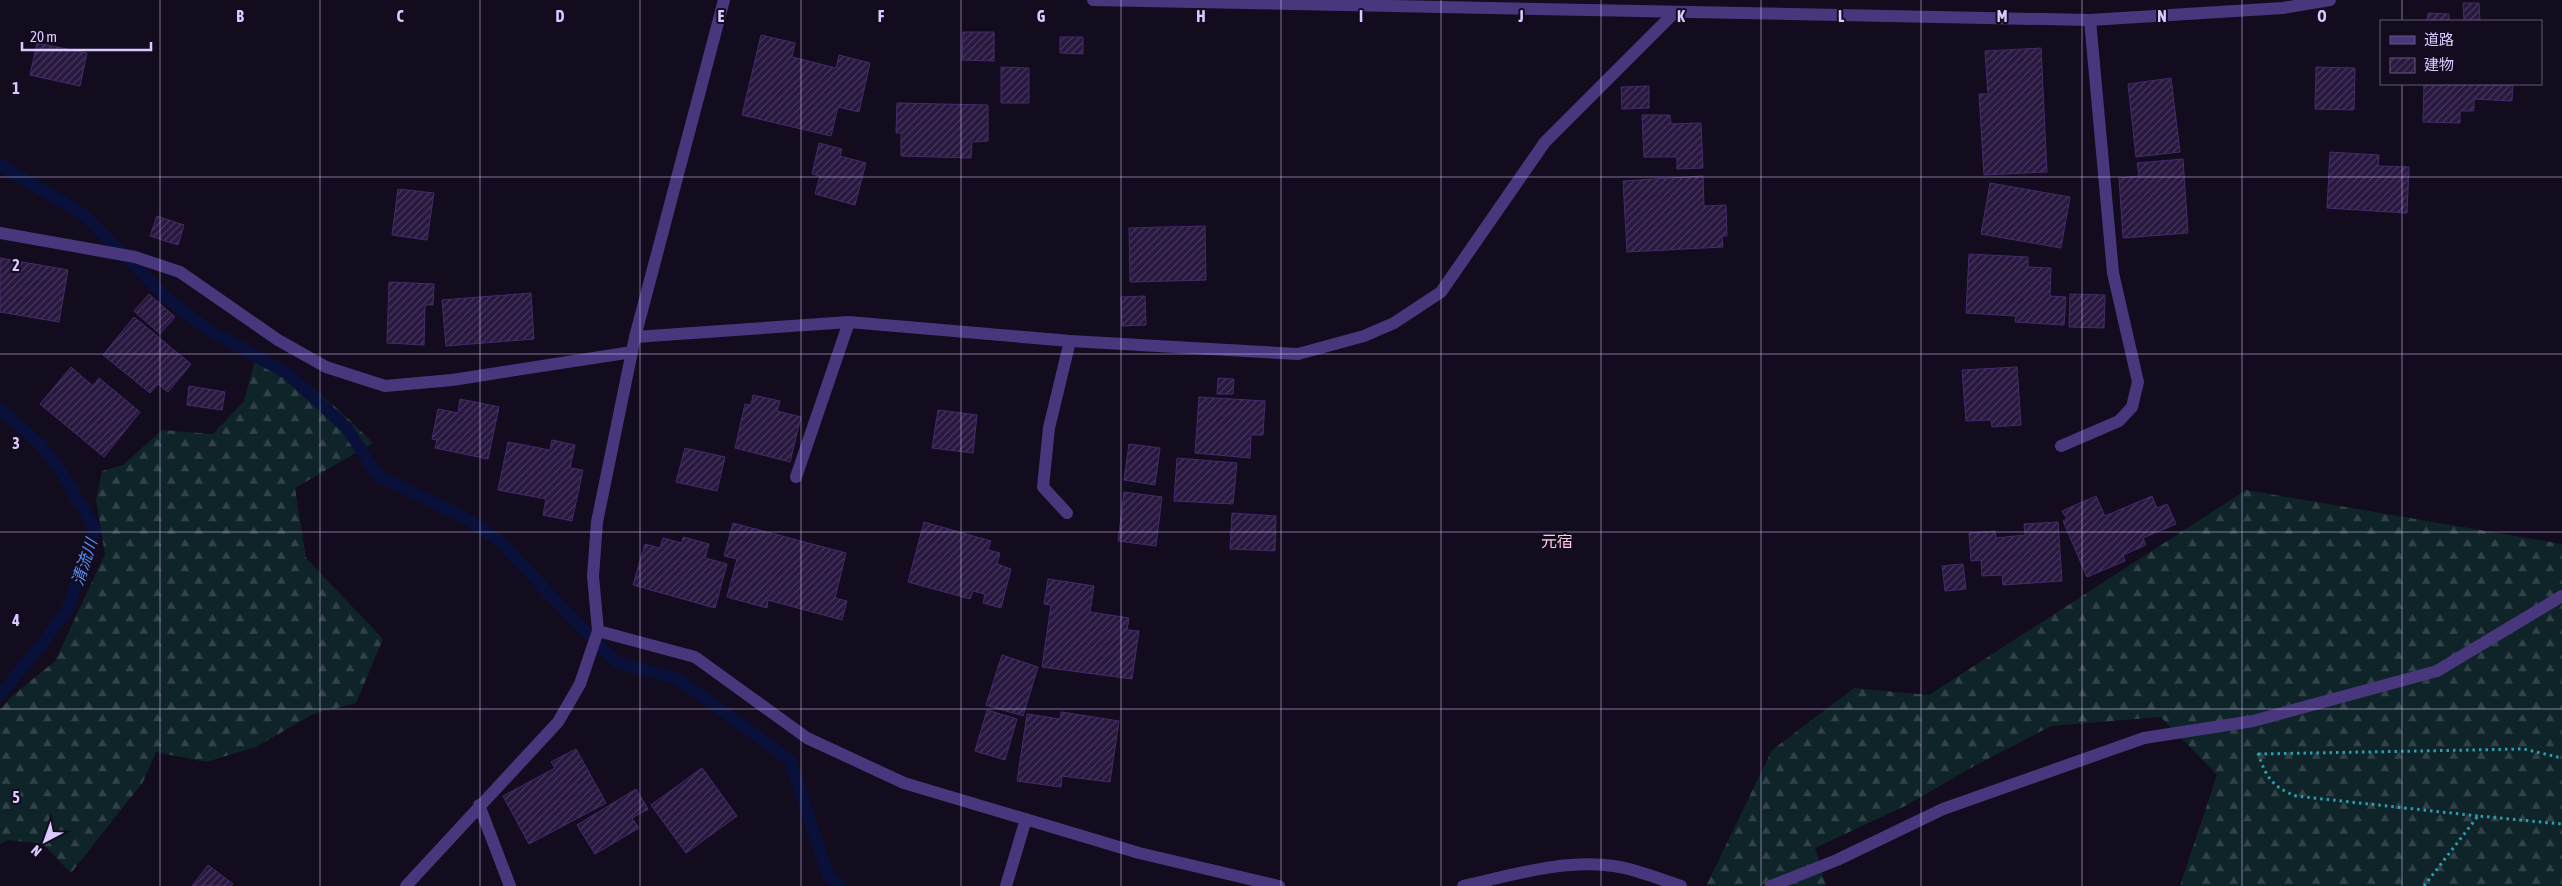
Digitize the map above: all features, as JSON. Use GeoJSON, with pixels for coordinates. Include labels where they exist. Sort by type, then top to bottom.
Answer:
{"type":"FeatureCollection","features":[{"type":"Feature","properties":{"kind":"street"},"geometry":{"type":"LineString","coordinates":[[406,886],[479,805],[558,722],[580,684],[598,630],[593,576],[597,522],[635,337],[724,0]]}},
{"type":"Feature","properties":{"kind":"street"},"geometry":{"type":"LineString","coordinates":[[1093,0],[2090,20],[2284,8],[2330,0]]}},
{"type":"Feature","properties":{"kind":"street"},"geometry":{"type":"LineString","coordinates":[[635,337],[849,322],[1070,341],[1298,354],[1364,336],[1394,323],[1440,292],[1545,142],[1675,12]]}},
{"type":"Feature","properties":{"kind":"street"},"geometry":{"type":"LineString","coordinates":[[2061,446],[2118,421],[2132,407],[2138,382],[2112,272],[2090,20]]}},
{"type":"Feature","properties":{"kind":"street"},"geometry":{"type":"LineString","coordinates":[[0,233],[135,257],[180,272],[278,340],[326,367],[385,386],[452,380],[632,352]]}},
{"type":"Feature","properties":{"kind":"street"},"geometry":{"type":"LineString","coordinates":[[796,477],[849,322]]}},
{"type":"Feature","properties":{"kind":"street"},"geometry":{"type":"LineString","coordinates":[[1067,513],[1043,487],[1049,428],[1070,341]]}},
{"type":"Feature","properties":{"kind":"street"},"geometry":{"type":"LineString","coordinates":[[1771,886],[1837,860],[1943,809],[2144,738],[2254,721],[2437,671],[2562,596]]}},
{"type":"Feature","properties":{"kind":"street"},"geometry":{"type":"LineString","coordinates":[[598,630],[696,658],[807,738],[904,783],[1139,853],[1279,886]]}},
{"type":"Feature","properties":{"kind":"street"},"geometry":{"type":"LineString","coordinates":[[479,805],[510,886]]}},
{"type":"Feature","properties":{"kind":"street"},"geometry":{"type":"LineString","coordinates":[[1006,886],[1026,819]]}},
{"type":"Feature","properties":{"kind":"street"},"geometry":{"type":"LineString","coordinates":[[1463,886],[1550,867],[1580,863],[1617,866],[1680,886]]}},
{"type":"Feature","properties":{"kind":"path"},"geometry":{"type":"LineString","coordinates":[[2254,721],[2258,754],[2268,778],[2280,790],[2296,796],[2562,824]]}},
{"type":"Feature","properties":{"kind":"path"},"geometry":{"type":"LineString","coordinates":[[2258,754],[2524,749],[2562,758]]}},
{"type":"Feature","properties":{"kind":"path"},"geometry":{"type":"LineString","coordinates":[[2424,886],[2478,816]]}},
{"type":"Feature","properties":{"kind":"green space"},"geometry":{"type":"Polygon","coordinates":[[[256,357],[284,365],[339,410],[373,443],[295,488],[306,558],[383,639],[356,703],[313,714],[256,747],[206,762],[156,752],[143,782],[71,873],[43,844],[8,840],[0,844],[0,710],[12,696],[55,661],[105,554],[96,500],[102,471],[123,465],[162,430],[213,434],[244,401],[256,357]]]}},
{"type":"Feature","properties":{"kind":"green space"},"geometry":{"type":"Polygon","coordinates":[[[2246,490],[2562,544],[2562,886],[2180,886],[2217,775],[2161,717],[2051,726],[1967,770],[1907,805],[1815,848],[1826,886],[1706,886],[1772,750],[1854,688],[1929,695],[2246,490]]]}},
{"type":"Feature","properties":{"kind":"building"},"geometry":{"type":"Polygon","coordinates":[[[2463,3],[2479,3],[2480,20],[2464,20],[2463,3]]]}},
{"type":"Feature","properties":{"kind":"building"},"geometry":{"type":"Polygon","coordinates":[[[2428,13],[2449,14],[2449,20],[2427,20],[2428,13]]]}},
{"type":"Feature","properties":{"kind":"building"},"geometry":{"type":"Polygon","coordinates":[[[963,32],[994,32],[994,61],[962,60],[963,32]]]}},
{"type":"Feature","properties":{"kind":"building"},"geometry":{"type":"Polygon","coordinates":[[[761,35],[795,43],[792,57],[836,68],[839,55],[870,63],[859,112],[838,107],[831,136],[742,115],[761,35]]]}},
{"type":"Feature","properties":{"kind":"building"},"geometry":{"type":"Polygon","coordinates":[[[1060,37],[1083,37],[1083,54],[1060,53],[1060,37]]]}},
{"type":"Feature","properties":{"kind":"building"},"geometry":{"type":"Polygon","coordinates":[[[37,43],[87,53],[80,86],[30,75],[37,43]]]}},
{"type":"Feature","properties":{"kind":"building"},"geometry":{"type":"Polygon","coordinates":[[[2041,48],[2047,172],[1984,175],[1979,94],[1988,94],[1985,51],[2041,48]]]}},
{"type":"Feature","properties":{"kind":"building"},"geometry":{"type":"Polygon","coordinates":[[[1001,67],[1029,68],[1029,103],[1001,103],[1001,67]]]}},
{"type":"Feature","properties":{"kind":"building"},"geometry":{"type":"Polygon","coordinates":[[[2316,67],[2355,68],[2354,110],[2315,109],[2316,67]]]}},
{"type":"Feature","properties":{"kind":"building"},"geometry":{"type":"Polygon","coordinates":[[[2171,78],[2180,152],[2136,157],[2128,84],[2171,78]]]}},
{"type":"Feature","properties":{"kind":"building"},"geometry":{"type":"Polygon","coordinates":[[[2424,85],[2513,85],[2512,101],[2474,99],[2474,111],[2460,111],[2460,123],[2423,122],[2424,85]]]}},
{"type":"Feature","properties":{"kind":"building"},"geometry":{"type":"Polygon","coordinates":[[[1649,86],[1649,108],[1622,109],[1621,87],[1649,86]]]}},
{"type":"Feature","properties":{"kind":"building"},"geometry":{"type":"Polygon","coordinates":[[[897,103],[988,105],[988,141],[972,142],[971,158],[901,156],[901,133],[896,133],[897,103]]]}},
{"type":"Feature","properties":{"kind":"building"},"geometry":{"type":"Polygon","coordinates":[[[1642,115],[1670,115],[1671,124],[1701,123],[1703,168],[1677,169],[1677,157],[1644,157],[1642,115]]]}},
{"type":"Feature","properties":{"kind":"building"},"geometry":{"type":"Polygon","coordinates":[[[819,143],[842,149],[840,156],[866,163],[855,205],[815,194],[820,176],[812,174],[819,143]]]}},
{"type":"Feature","properties":{"kind":"building"},"geometry":{"type":"Polygon","coordinates":[[[2330,152],[2379,155],[2378,166],[2409,167],[2407,213],[2327,208],[2330,152]]]}},
{"type":"Feature","properties":{"kind":"building"},"geometry":{"type":"Polygon","coordinates":[[[2183,159],[2188,233],[2123,238],[2119,178],[2139,176],[2137,163],[2183,159]]]}},
{"type":"Feature","properties":{"kind":"building"},"geometry":{"type":"Polygon","coordinates":[[[1703,176],[1704,206],[1726,205],[1727,236],[1722,236],[1723,247],[1627,252],[1623,181],[1703,176]]]}},
{"type":"Feature","properties":{"kind":"building"},"geometry":{"type":"Polygon","coordinates":[[[1990,183],[2070,197],[2061,248],[1981,234],[1990,183]]]}},
{"type":"Feature","properties":{"kind":"building"},"geometry":{"type":"Polygon","coordinates":[[[398,189],[434,193],[427,240],[392,235],[398,189]]]}},
{"type":"Feature","properties":{"kind":"building"},"geometry":{"type":"Polygon","coordinates":[[[157,216],[184,225],[178,245],[150,236],[157,216]]]}},
{"type":"Feature","properties":{"kind":"building"},"geometry":{"type":"Polygon","coordinates":[[[1205,226],[1206,280],[1130,282],[1129,228],[1205,226]]]}},
{"type":"Feature","properties":{"kind":"building"},"geometry":{"type":"Polygon","coordinates":[[[1969,254],[2028,257],[2028,267],[2051,268],[2050,296],[2066,297],[2064,325],[2015,322],[2016,316],[1966,313],[1969,254]]]}},
{"type":"Feature","properties":{"kind":"building"},"geometry":{"type":"Polygon","coordinates":[[[0,258],[68,270],[59,322],[0,312],[0,258]]]}},
{"type":"Feature","properties":{"kind":"building"},"geometry":{"type":"Polygon","coordinates":[[[389,282],[434,284],[433,305],[425,305],[424,345],[387,343],[389,282]]]}},
{"type":"Feature","properties":{"kind":"building"},"geometry":{"type":"Polygon","coordinates":[[[531,293],[534,339],[446,346],[442,300],[531,293]]]}},
{"type":"Feature","properties":{"kind":"building"},"geometry":{"type":"Polygon","coordinates":[[[149,294],[175,317],[160,334],[134,311],[149,294]]]}},
{"type":"Feature","properties":{"kind":"building"},"geometry":{"type":"Polygon","coordinates":[[[2070,294],[2105,295],[2104,328],[2069,327],[2070,294]]]}},
{"type":"Feature","properties":{"kind":"building"},"geometry":{"type":"Polygon","coordinates":[[[1145,296],[1146,325],[1122,326],[1121,297],[1145,296]]]}},
{"type":"Feature","properties":{"kind":"building"},"geometry":{"type":"Polygon","coordinates":[[[134,317],[191,364],[168,392],[158,384],[150,393],[103,355],[134,317]]]}},
{"type":"Feature","properties":{"kind":"building"},"geometry":{"type":"Polygon","coordinates":[[[71,367],[93,386],[99,378],[140,412],[104,457],[40,404],[71,367]]]}},
{"type":"Feature","properties":{"kind":"building"},"geometry":{"type":"Polygon","coordinates":[[[2017,367],[2021,425],[1992,427],[1991,420],[1966,421],[1962,370],[2017,367]]]}},
{"type":"Feature","properties":{"kind":"building"},"geometry":{"type":"Polygon","coordinates":[[[1218,378],[1234,379],[1233,394],[1217,394],[1218,378]]]}},
{"type":"Feature","properties":{"kind":"building"},"geometry":{"type":"Polygon","coordinates":[[[189,386],[225,392],[222,410],[187,405],[189,386]]]}},
{"type":"Feature","properties":{"kind":"building"},"geometry":{"type":"Polygon","coordinates":[[[753,395],[780,401],[777,411],[801,417],[790,462],[735,448],[745,404],[751,405],[753,395]]]}},
{"type":"Feature","properties":{"kind":"building"},"geometry":{"type":"Polygon","coordinates":[[[1199,397],[1265,401],[1263,435],[1251,435],[1250,458],[1195,453],[1199,397]]]}},
{"type":"Feature","properties":{"kind":"building"},"geometry":{"type":"Polygon","coordinates":[[[460,399],[499,407],[488,459],[435,448],[437,440],[432,439],[438,409],[458,413],[460,399]]]}},
{"type":"Feature","properties":{"kind":"building"},"geometry":{"type":"Polygon","coordinates":[[[938,410],[977,415],[973,453],[932,448],[938,410]]]}},
{"type":"Feature","properties":{"kind":"building"},"geometry":{"type":"Polygon","coordinates":[[[552,440],[575,445],[570,468],[583,470],[572,521],[543,515],[546,499],[498,490],[508,442],[550,450],[552,440]]]}},
{"type":"Feature","properties":{"kind":"building"},"geometry":{"type":"Polygon","coordinates":[[[1129,444],[1160,448],[1155,485],[1124,480],[1129,444]]]}},
{"type":"Feature","properties":{"kind":"building"},"geometry":{"type":"Polygon","coordinates":[[[685,448],[725,457],[717,491],[676,482],[685,448]]]}},
{"type":"Feature","properties":{"kind":"building"},"geometry":{"type":"Polygon","coordinates":[[[1177,458],[1237,463],[1233,504],[1174,501],[1177,458]]]}},
{"type":"Feature","properties":{"kind":"building"},"geometry":{"type":"Polygon","coordinates":[[[1124,492],[1162,497],[1156,546],[1118,541],[1124,492]]]}},
{"type":"Feature","properties":{"kind":"building"},"geometry":{"type":"Polygon","coordinates":[[[2096,496],[2105,516],[2152,496],[2157,508],[2167,504],[2176,524],[2143,538],[2146,545],[2123,555],[2125,561],[2087,577],[2063,521],[2067,519],[2062,511],[2096,496]]]}},
{"type":"Feature","properties":{"kind":"building"},"geometry":{"type":"Polygon","coordinates":[[[1232,513],[1276,516],[1275,551],[1230,549],[1232,513]]]}},
{"type":"Feature","properties":{"kind":"building"},"geometry":{"type":"Polygon","coordinates":[[[924,522],[991,541],[988,550],[1000,553],[997,564],[1011,569],[1001,608],[983,603],[985,594],[973,591],[970,599],[908,582],[924,522]]]}},
{"type":"Feature","properties":{"kind":"building"},"geometry":{"type":"Polygon","coordinates":[[[2058,522],[2062,581],[2003,585],[2002,575],[1982,576],[1981,560],[1971,561],[1969,533],[1995,531],[1996,538],[2025,535],[2024,524],[2058,522]]]}},
{"type":"Feature","properties":{"kind":"building"},"geometry":{"type":"Polygon","coordinates":[[[733,523],[846,553],[835,598],[847,601],[842,620],[768,600],[767,608],[727,597],[737,559],[724,556],[733,523]]]}},
{"type":"Feature","properties":{"kind":"building"},"geometry":{"type":"Polygon","coordinates":[[[683,537],[709,544],[705,558],[727,564],[715,608],[633,585],[645,544],[660,548],[663,538],[682,543],[683,537]]]}},
{"type":"Feature","properties":{"kind":"building"},"geometry":{"type":"Polygon","coordinates":[[[1963,564],[1966,589],[1945,591],[1942,566],[1963,564]]]}},
{"type":"Feature","properties":{"kind":"building"},"geometry":{"type":"Polygon","coordinates":[[[1048,579],[1094,586],[1090,612],[1129,618],[1127,630],[1139,631],[1132,679],[1042,667],[1051,605],[1044,604],[1048,579]]]}},
{"type":"Feature","properties":{"kind":"building"},"geometry":{"type":"Polygon","coordinates":[[[1002,655],[1038,667],[1023,716],[986,705],[1002,655]]]}},
{"type":"Feature","properties":{"kind":"building"},"geometry":{"type":"Polygon","coordinates":[[[987,710],[1017,719],[1005,760],[975,751],[987,710]]]}},
{"type":"Feature","properties":{"kind":"building"},"geometry":{"type":"Polygon","coordinates":[[[1061,712],[1119,721],[1110,782],[1062,776],[1061,787],[1017,781],[1027,714],[1060,719],[1061,712]]]}},
{"type":"Feature","properties":{"kind":"building"},"geometry":{"type":"Polygon","coordinates":[[[576,749],[606,803],[529,844],[503,796],[555,768],[551,762],[576,749]]]}},
{"type":"Feature","properties":{"kind":"building"},"geometry":{"type":"Polygon","coordinates":[[[702,768],[737,816],[686,853],[651,805],[702,768]]]}},
{"type":"Feature","properties":{"kind":"building"},"geometry":{"type":"Polygon","coordinates":[[[636,789],[648,809],[632,818],[639,828],[595,854],[577,825],[636,789]]]}},
{"type":"Feature","properties":{"kind":"building"},"geometry":{"type":"Polygon","coordinates":[[[208,865],[233,884],[231,886],[192,886],[208,865]]]}},
{"type":"Feature","properties":{"kind":"waterway"},"geometry":{"type":"LineString","coordinates":[[0,165],[83,214],[167,298],[207,329],[288,374],[346,427],[378,476],[464,517],[501,542],[616,662],[678,679],[790,760],[828,875],[839,886]]}},
{"type":"Feature","properties":{"kind":"waterway","name":"清流川"},"geometry":{"type":"LineString","coordinates":[[0,409],[41,445],[61,471],[95,529],[69,606],[49,635],[0,695]]}},
{"type":"Feature","properties":{"kind":"district","name":"元宿"},"geometry":{"type":"Point","coordinates":[1557,541]}}]}
